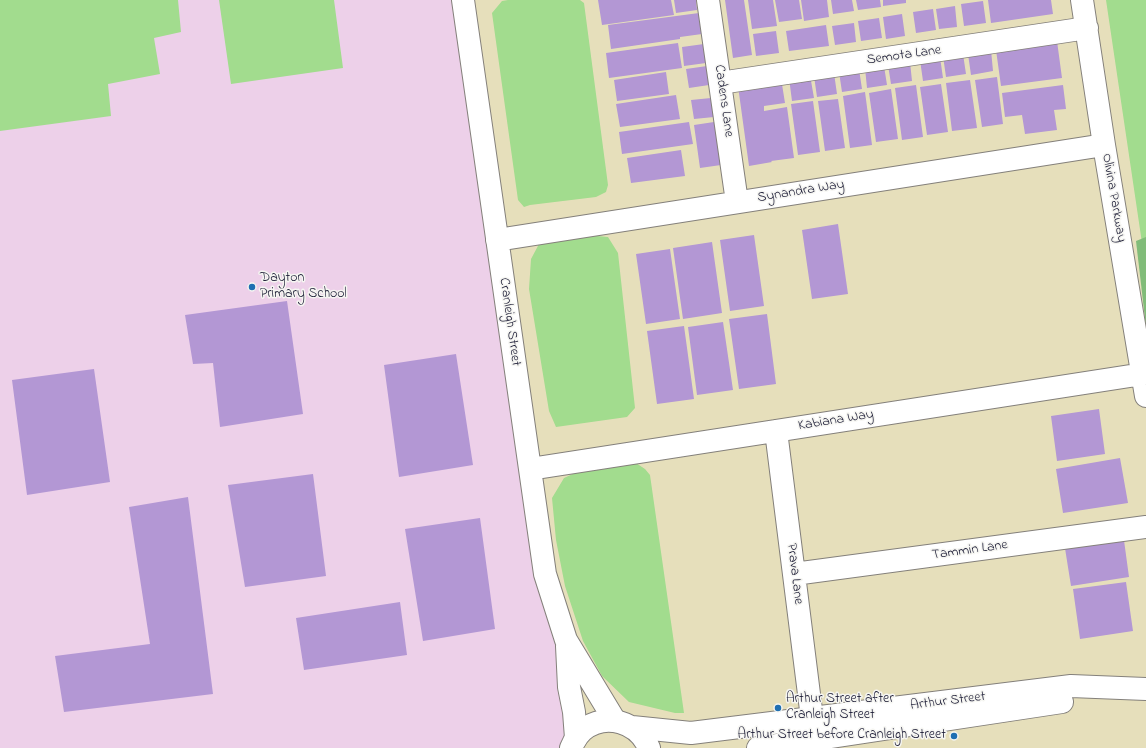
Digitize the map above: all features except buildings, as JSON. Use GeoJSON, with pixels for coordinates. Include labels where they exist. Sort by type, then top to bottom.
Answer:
{"type":"FeatureCollection","features":[{"type":"Feature","properties":{"kind":"street","name":"Cranleigh Street"},"geometry":{"type":"LineString","coordinates":[[463,0],[545,574],[566,640],[570,687],[574,712],[573,743]]}},
{"type":"Feature","properties":{"kind":"street","name":"Cadens Lane"},"geometry":{"type":"LineString","coordinates":[[708,0],[737,202]]}},
{"type":"Feature","properties":{"kind":"street","name":"Olivina Parkway"},"geometry":{"type":"LineString","coordinates":[[1082,0],[1104,144],[1146,396]]}},
{"type":"Feature","properties":{"kind":"street","name":"Semota Lane"},"geometry":{"type":"LineString","coordinates":[[720,83],[1087,28]]}},
{"type":"Feature","properties":{"kind":"street","name":"Synandra Way"},"geometry":{"type":"LineString","coordinates":[[497,240],[1104,144]]}},
{"type":"Feature","properties":{"kind":"street","name":"Kabiana Way"},"geometry":{"type":"LineString","coordinates":[[530,469],[1143,374]]}},
{"type":"Feature","properties":{"kind":"street","name":"Prava Lane"},"geometry":{"type":"LineString","coordinates":[[776,430],[812,718]]}},
{"type":"Feature","properties":{"kind":"street","name":"Tammin Lane"},"geometry":{"type":"LineString","coordinates":[[794,574],[1146,527]]}},
{"type":"Feature","properties":{"kind":"street","name":"Cranleigh Street"},"geometry":{"type":"LineString","coordinates":[[566,640],[624,724],[643,737],[649,748]]}},
{"type":"Feature","properties":{"kind":"street","name":"Arthur Street"},"geometry":{"type":"LineString","coordinates":[[573,743],[582,731],[598,722],[606,721],[691,733],[1071,686],[1146,689]]}},
{"type":"Feature","properties":{"kind":"street","name":"Arthur Street"},"geometry":{"type":"LineString","coordinates":[[758,748],[1146,689]]}},
{"type":"Feature","properties":{"kind":"shaded area","name":"Dayton Primary School"},"geometry":{"type":"Polygon","coordinates":[[[0,0],[463,0],[566,640],[571,748],[0,748],[0,0]]]}},
{"type":"Feature","properties":{"kind":"green space"},"geometry":{"type":"Polygon","coordinates":[[[0,0],[178,0],[181,32],[154,38],[160,74],[108,84],[111,116],[0,131],[0,0]]]}},
{"type":"Feature","properties":{"kind":"green space"},"geometry":{"type":"Polygon","coordinates":[[[219,0],[334,0],[343,68],[231,84],[219,0]]]}},
{"type":"Feature","properties":{"kind":"green space"},"geometry":{"type":"Polygon","coordinates":[[[580,0],[584,3],[608,185],[606,192],[596,197],[524,207],[518,200],[492,13],[502,1],[580,0]]]}},
{"type":"Feature","properties":{"kind":"green space"},"geometry":{"type":"Polygon","coordinates":[[[1106,0],[1146,0],[1146,270],[1106,0]]]}},
{"type":"Feature","properties":{"kind":"green space"},"geometry":{"type":"Polygon","coordinates":[[[587,235],[608,237],[618,253],[635,408],[627,417],[556,427],[549,411],[529,289],[531,259],[539,244],[587,235]]]}},
{"type":"Feature","properties":{"kind":"green space"},"geometry":{"type":"Polygon","coordinates":[[[1146,237],[1146,327],[1136,241],[1146,237]]]}},
{"type":"Feature","properties":{"kind":"green space"},"geometry":{"type":"Polygon","coordinates":[[[636,463],[645,469],[650,475],[684,713],[675,713],[629,702],[602,676],[583,641],[565,586],[556,540],[552,498],[564,478],[577,472],[636,463]]]}},
{"type":"Feature","properties":{"kind":"place","name":"Dayton Primary School"},"geometry":{"type":"Point","coordinates":[252,287]}},
{"type":"Feature","properties":{"kind":"place","name":"Arthur Street after Cranleigh Street"},"geometry":{"type":"Point","coordinates":[778,708]}},
{"type":"Feature","properties":{"kind":"place","name":"Arthur Street before Cranleigh Street"},"geometry":{"type":"Point","coordinates":[954,736]}}]}
